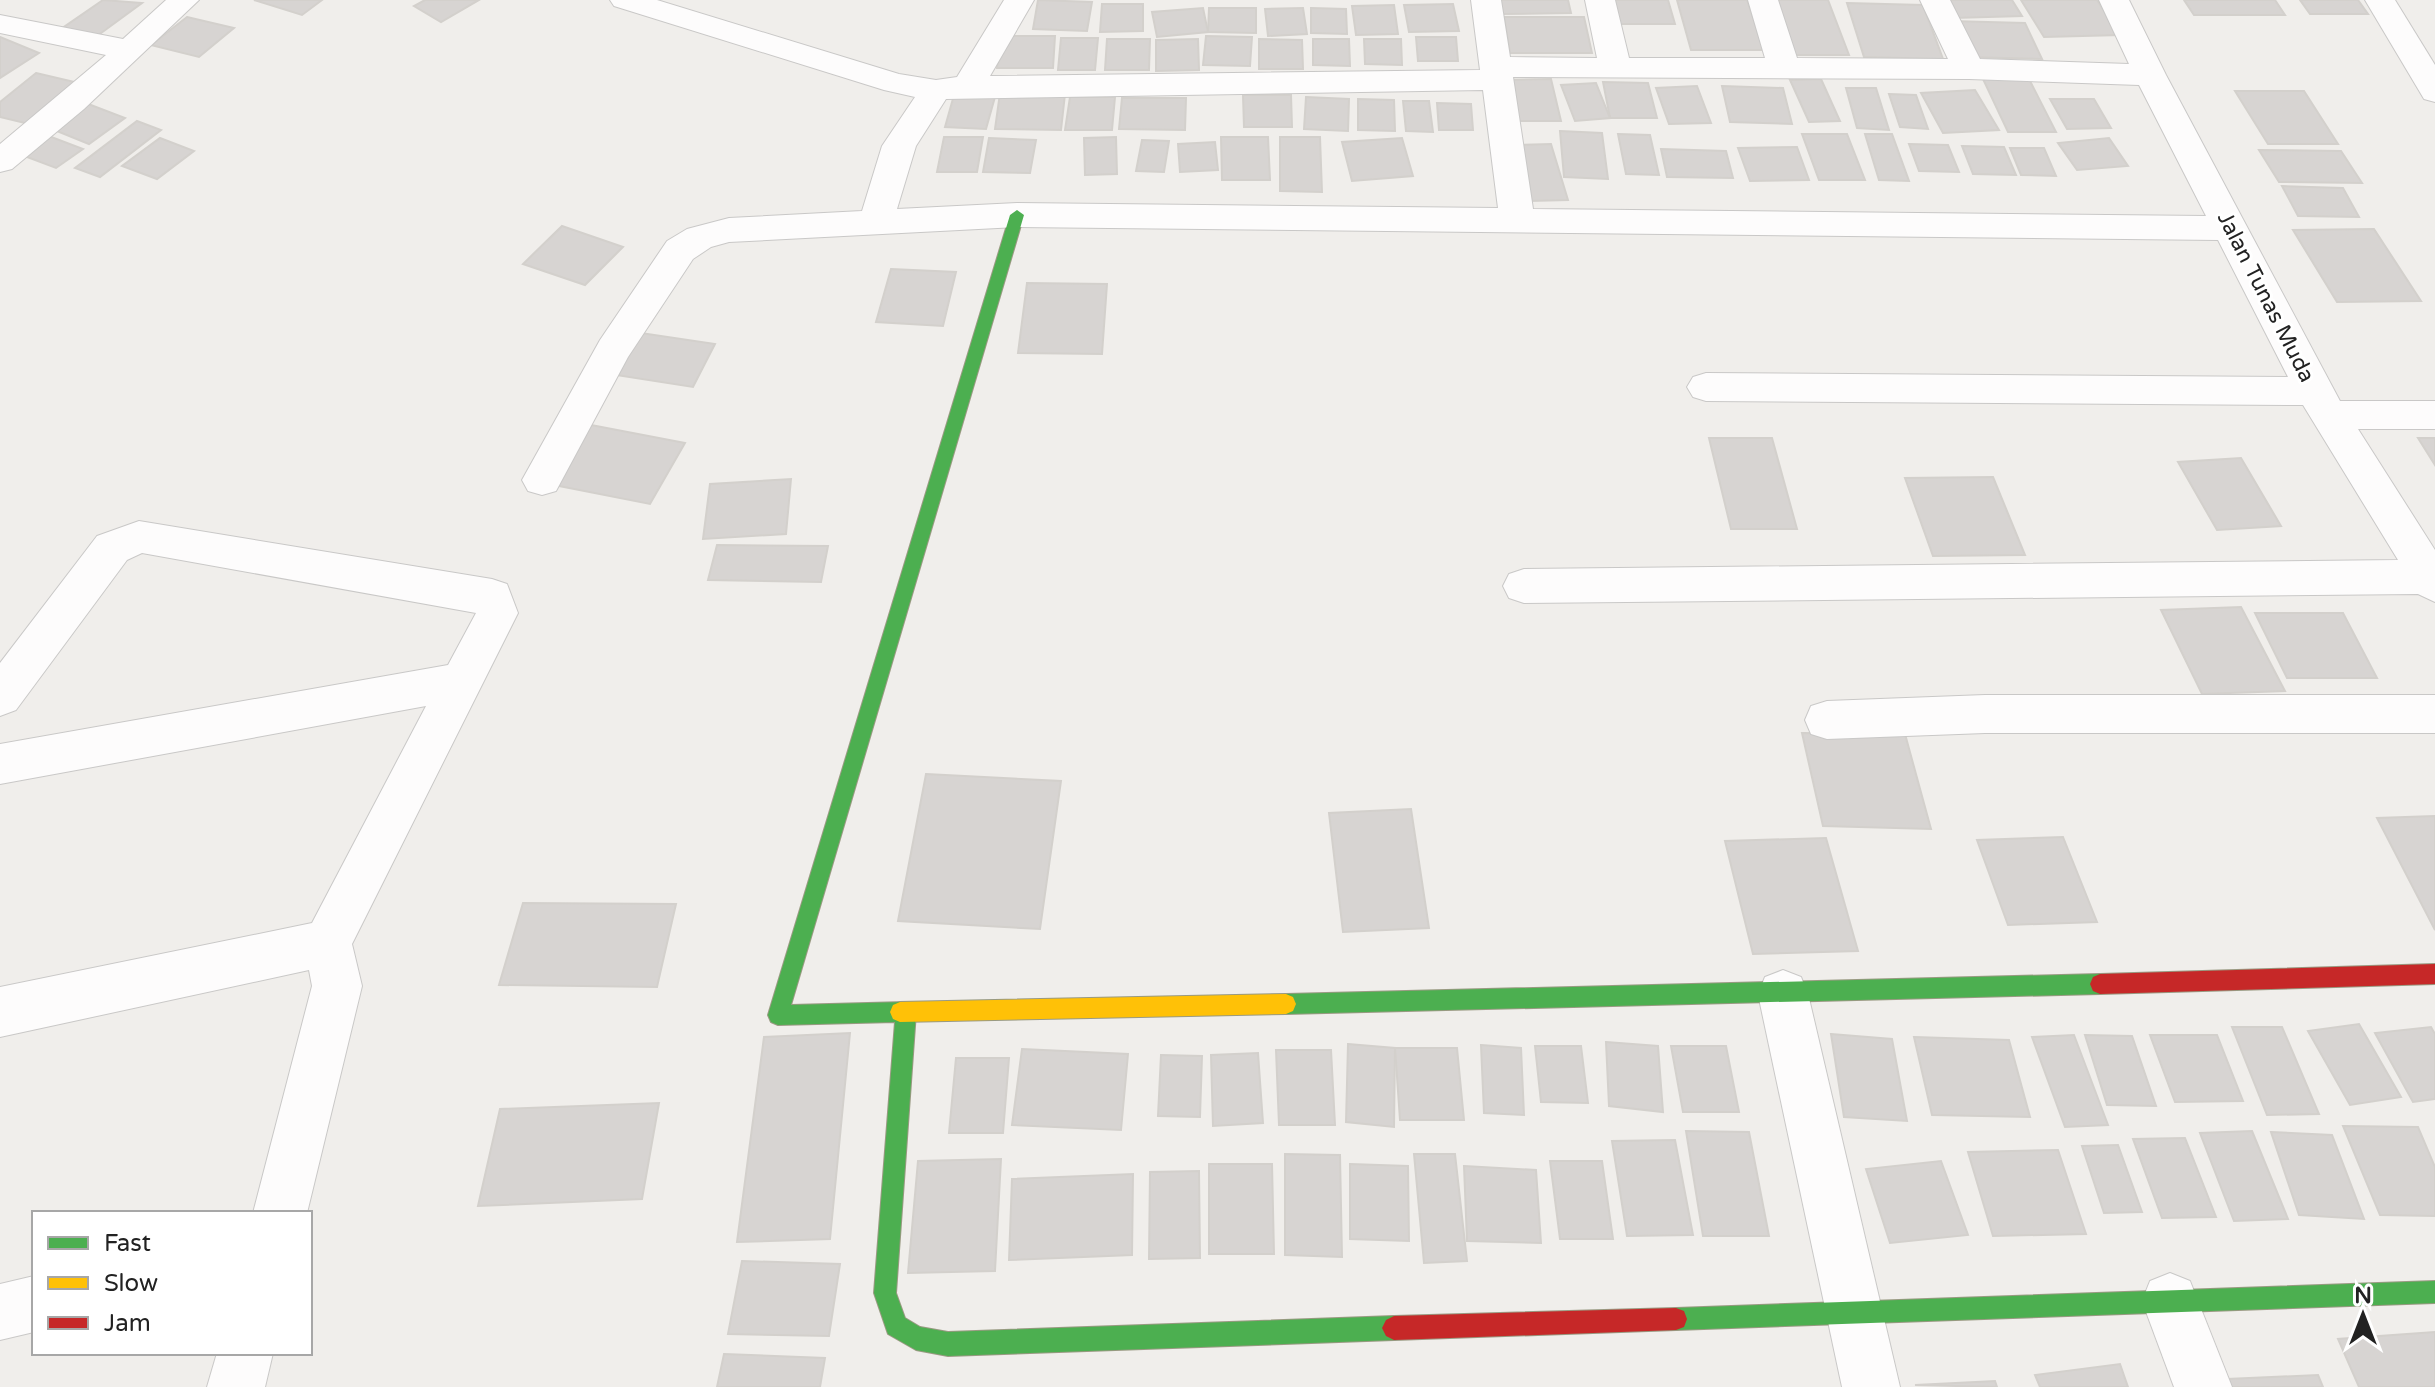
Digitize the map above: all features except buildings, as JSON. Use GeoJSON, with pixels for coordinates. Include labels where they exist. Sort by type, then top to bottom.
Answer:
{"type":"FeatureCollection","features":[{"type":"Feature","properties":{"kind":"street"},"geometry":{"type":"LineString","coordinates":[[0,161],[73,102],[184,0]]}},
{"type":"Feature","properties":{"kind":"street"},"geometry":{"type":"LineString","coordinates":[[625,0],[895,83],[952,88],[1615,67],[1969,69],[2150,75]]}},
{"type":"Feature","properties":{"kind":"street"},"geometry":{"type":"LineString","coordinates":[[876,221],[899,146],[952,88],[1019,0]]}},
{"type":"Feature","properties":{"kind":"street"},"geometry":{"type":"LineString","coordinates":[[1486,0],[1517,221]]}},
{"type":"Feature","properties":{"kind":"street"},"geometry":{"type":"LineString","coordinates":[[1600,0],[1615,67]]}},
{"type":"Feature","properties":{"kind":"street"},"geometry":{"type":"LineString","coordinates":[[1763,0],[1784,68]]}},
{"type":"Feature","properties":{"kind":"street"},"geometry":{"type":"LineString","coordinates":[[1935,0],[1969,69]]}},
{"type":"Feature","properties":{"kind":"street","name":"Jalan Tunas Muda"},"geometry":{"type":"LineString","coordinates":[[2114,0],[2150,75],[2322,403],[2433,581]]}},
{"type":"Feature","properties":{"kind":"street"},"geometry":{"type":"LineString","coordinates":[[2380,0],[2435,92]]}},
{"type":"Feature","properties":{"kind":"street"},"geometry":{"type":"LineString","coordinates":[[0,24],[130,50]]}},
{"type":"Feature","properties":{"kind":"street"},"geometry":{"type":"LineString","coordinates":[[1017,215],[778,1015],[1783,994],[2435,974]]}},
{"type":"Feature","properties":{"kind":"street"},"geometry":{"type":"LineString","coordinates":[[542,480],[613,350],[680,250],[699,238],[729,230],[1017,215],[2232,228]]}},
{"type":"Feature","properties":{"kind":"street"},"geometry":{"type":"LineString","coordinates":[[1706,387],[2322,403],[2435,415]]}},
{"type":"Feature","properties":{"kind":"street"},"geometry":{"type":"LineString","coordinates":[[0,697],[112,548],[139,537],[492,596],[497,613],[327,943],[337,986],[281,1211]]}},
{"type":"Feature","properties":{"kind":"street"},"geometry":{"type":"LineString","coordinates":[[1524,586],[2433,581]]}},
{"type":"Feature","properties":{"kind":"street"},"geometry":{"type":"LineString","coordinates":[[0,764],[461,681]]}},
{"type":"Feature","properties":{"kind":"street"},"geometry":{"type":"LineString","coordinates":[[1827,720],[1985,714],[2435,714]]}},
{"type":"Feature","properties":{"kind":"street"},"geometry":{"type":"LineString","coordinates":[[0,1012],[327,943]]}},
{"type":"Feature","properties":{"kind":"street"},"geometry":{"type":"LineString","coordinates":[[1783,994],[1871,1387]]}},
{"type":"Feature","properties":{"kind":"street"},"geometry":{"type":"LineString","coordinates":[[906,1012],[885,1293],[896,1326],[916,1338],[948,1344],[2435,1292]]}},
{"type":"Feature","properties":{"kind":"street"},"geometry":{"type":"LineString","coordinates":[[2170,1301],[2203,1387]]}},
{"type":"Feature","properties":{"kind":"street"},"geometry":{"type":"LineString","coordinates":[[0,1312],[32,1304]]}},
{"type":"Feature","properties":{"kind":"street"},"geometry":{"type":"LineString","coordinates":[[236,1387],[244,1355]]}},
{"type":"Feature","properties":{"kind":"traffic: fast"},"geometry":{"type":"LineString","coordinates":[[900,1012],[778,1015],[1017,215]]}},
{"type":"Feature","properties":{"kind":"traffic: fast"},"geometry":{"type":"LineString","coordinates":[[1286,1004],[2100,984]]}},
{"type":"Feature","properties":{"kind":"traffic: fast"},"geometry":{"type":"LineString","coordinates":[[906,1012],[885,1293],[896,1326],[916,1338],[948,1344],[1394,1328]]}},
{"type":"Feature","properties":{"kind":"traffic: fast"},"geometry":{"type":"LineString","coordinates":[[1676,1319],[2435,1292]]}},
{"type":"Feature","properties":{"kind":"traffic: slow"},"geometry":{"type":"LineString","coordinates":[[900,1012],[1286,1004]]}},
{"type":"Feature","properties":{"kind":"traffic: jam"},"geometry":{"type":"LineString","coordinates":[[2100,984],[2435,974]]}},
{"type":"Feature","properties":{"kind":"traffic: jam"},"geometry":{"type":"LineString","coordinates":[[1394,1328],[1676,1319]]}}]}
